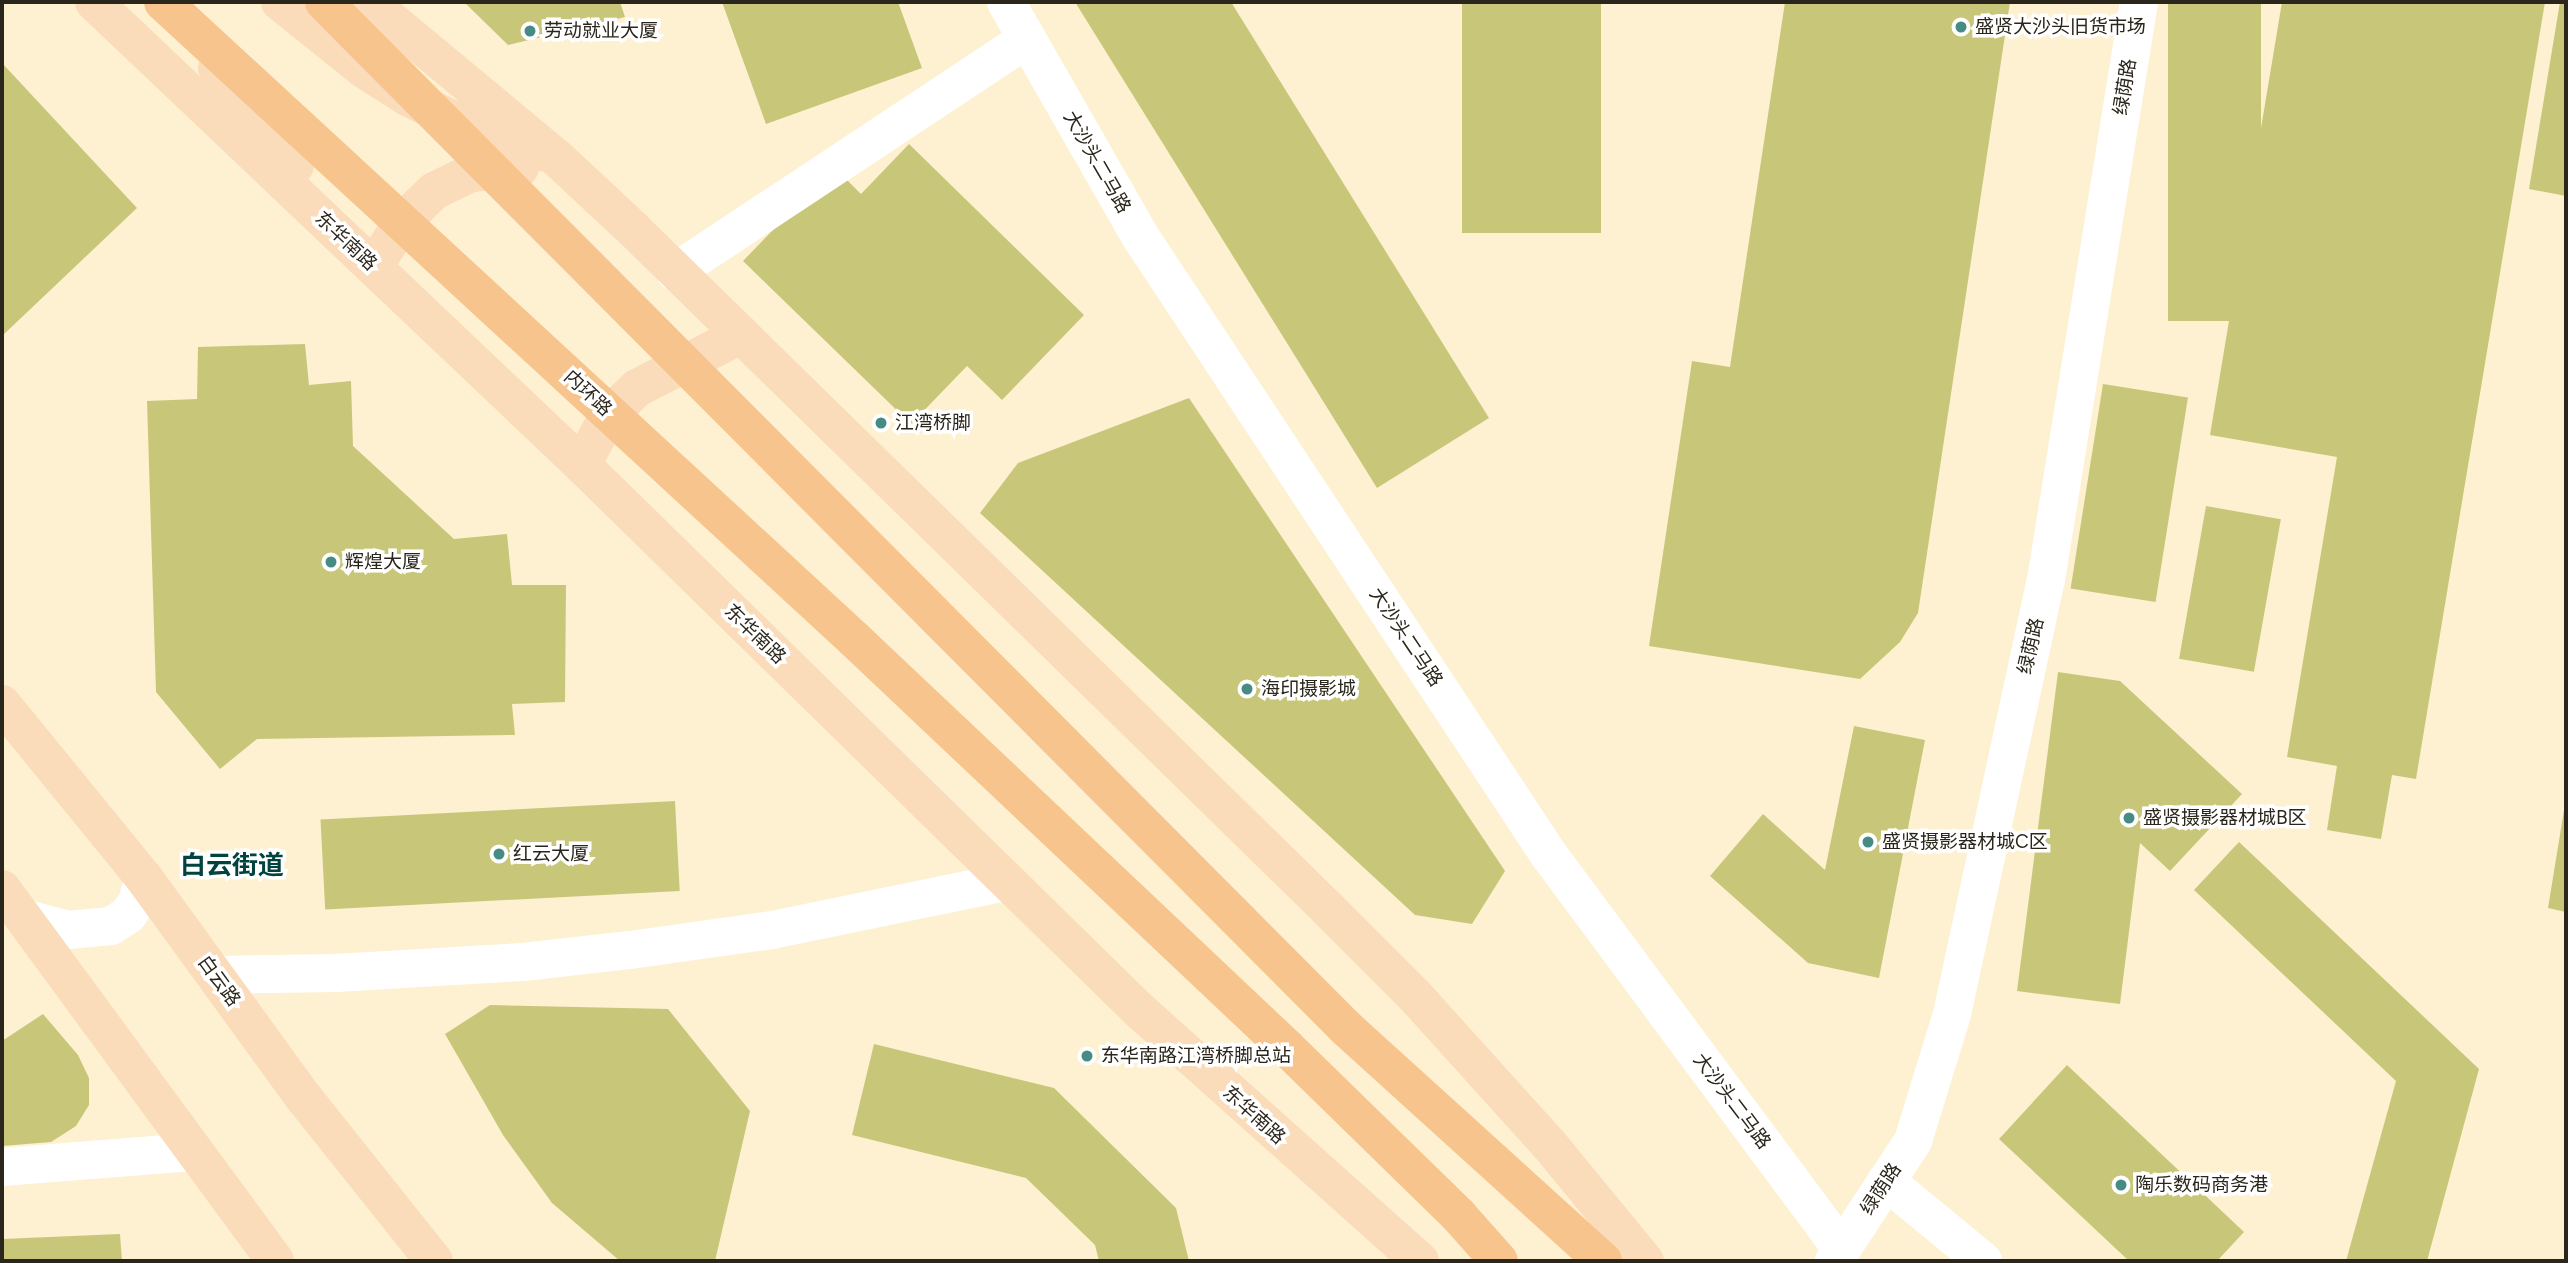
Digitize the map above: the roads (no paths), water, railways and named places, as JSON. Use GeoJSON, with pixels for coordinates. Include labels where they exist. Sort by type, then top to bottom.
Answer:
{"type":"FeatureCollection","features":[{"type":"Feature","properties":{"kind":"highway","name":"内环路"},"geometry":{"type":"LineString","coordinates":[[162,2],[1307,1067],[1459,1216],[1499,1261]]}},
{"type":"Feature","properties":{"kind":"highway"},"geometry":{"type":"LineString","coordinates":[[324,2],[1061,745],[1346,1028],[1603,1261]]}},
{"type":"Feature","properties":{"kind":"main road","name":"东华南路"},"geometry":{"type":"LineString","coordinates":[[94,2],[582,465],[1139,1010],[1420,1261]]}},
{"type":"Feature","properties":{"kind":"main road"},"geometry":{"type":"LineString","coordinates":[[162,2],[243,99],[374,267],[403,221],[434,191],[471,173],[559,160]]}},
{"type":"Feature","properties":{"kind":"main road"},"geometry":{"type":"LineString","coordinates":[[280,2],[365,70],[409,97],[470,128],[559,160]]}},
{"type":"Feature","properties":{"kind":"main road"},"geometry":{"type":"LineString","coordinates":[[369,2],[559,160],[1415,996],[1557,1153],[1645,1261]]}},
{"type":"Feature","properties":{"kind":"main road"},"geometry":{"type":"LineString","coordinates":[[582,465],[608,416],[636,388],[741,335]]}},
{"type":"Feature","properties":{"kind":"main road","name":"白云路"},"geometry":{"type":"LineString","coordinates":[[2,704],[144,878],[304,1098],[434,1261]]}},
{"type":"Feature","properties":{"kind":"main road"},"geometry":{"type":"LineString","coordinates":[[13,904],[192,1152],[275,1261]]}},
{"type":"Feature","properties":{"kind":"street","name":"大沙头二马路"},"geometry":{"type":"LineString","coordinates":[[1006,2],[1140,236],[1549,855],[1838,1255]]}},
{"type":"Feature","properties":{"kind":"street","name":"绿荫路"},"geometry":{"type":"LineString","coordinates":[[1838,1255],[1913,1141],[1952,1014],[2046,580],[2139,2]]}},
{"type":"Feature","properties":{"kind":"street"},"geometry":{"type":"LineString","coordinates":[[675,272],[1027,39]]}},
{"type":"Feature","properties":{"kind":"street"},"geometry":{"type":"LineString","coordinates":[[13,904],[68,930],[111,926],[128,915],[137,902],[144,878]]}},
{"type":"Feature","properties":{"kind":"street"},"geometry":{"type":"LineString","coordinates":[[214,975],[336,973],[603,953],[772,930],[1006,882]]}},
{"type":"Feature","properties":{"kind":"street"},"geometry":{"type":"LineString","coordinates":[[2,1167],[192,1152]]}},
{"type":"Feature","properties":{"kind":"street"},"geometry":{"type":"LineString","coordinates":[[1886,1181],[1983,1261]]}},
{"type":"Feature","properties":{"kind":"place","name":"盛贤大沙头旧货市场"},"geometry":{"type":"Point","coordinates":[1961,27]}},
{"type":"Feature","properties":{"kind":"place","name":"劳动就业大厦"},"geometry":{"type":"Point","coordinates":[530,31]}},
{"type":"Feature","properties":{"kind":"place","name":"江湾桥脚"},"geometry":{"type":"Point","coordinates":[881,423]}},
{"type":"Feature","properties":{"kind":"place","name":"辉煌大厦"},"geometry":{"type":"Point","coordinates":[331,562]}},
{"type":"Feature","properties":{"kind":"place","name":"海印摄影城"},"geometry":{"type":"Point","coordinates":[1247,689]}},
{"type":"Feature","properties":{"kind":"place","name":"盛贤摄影器材城B区"},"geometry":{"type":"Point","coordinates":[2129,818]}},
{"type":"Feature","properties":{"kind":"place","name":"盛贤摄影器材城C区"},"geometry":{"type":"Point","coordinates":[1868,842]}},
{"type":"Feature","properties":{"kind":"place","name":"红云大厦"},"geometry":{"type":"Point","coordinates":[499,854]}},
{"type":"Feature","properties":{"kind":"place","name":"东华南路江湾桥脚总站"},"geometry":{"type":"Point","coordinates":[1087,1056]}},
{"type":"Feature","properties":{"kind":"place","name":"陶乐数码商务港"},"geometry":{"type":"Point","coordinates":[2121,1185]}},
{"type":"Feature","properties":{"kind":"district","name":"白云街道"},"geometry":{"type":"Point","coordinates":[232,866]}}]}
